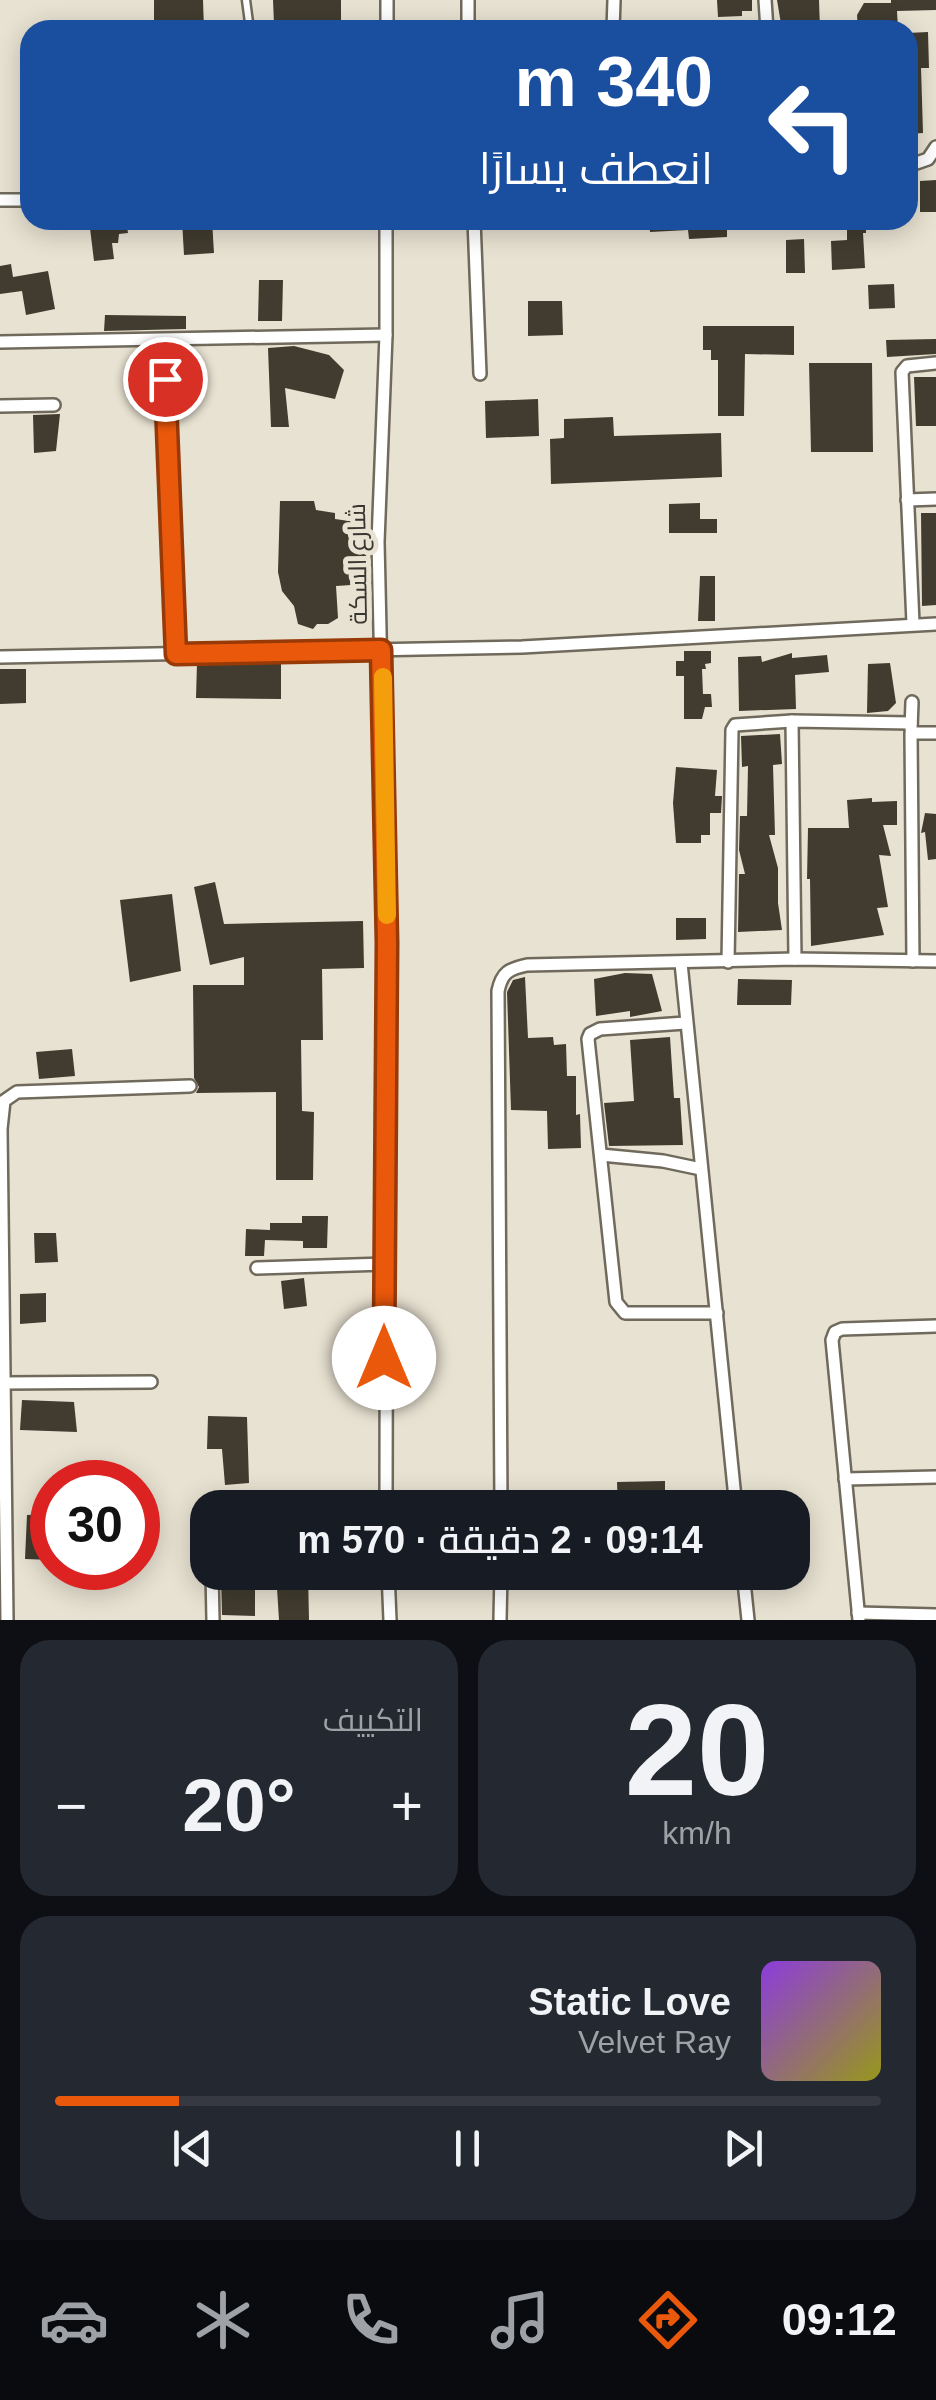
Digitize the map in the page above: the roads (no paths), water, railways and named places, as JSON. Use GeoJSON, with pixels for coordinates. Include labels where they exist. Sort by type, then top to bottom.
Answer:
{"type":"FeatureCollection","features":[{"type":"Feature","properties":{"kind":"street","name":"شارع السكة"},"geometry":{"type":"LineString","coordinates":[[386,230],[386,336],[378,504],[387,943],[386,1490]]}},
{"type":"Feature","properties":{"kind":"street"},"geometry":{"type":"LineString","coordinates":[[474,230],[480,374]]}},
{"type":"Feature","properties":{"kind":"street"},"geometry":{"type":"LineString","coordinates":[[0,342],[386,336]]}},
{"type":"Feature","properties":{"kind":"street"},"geometry":{"type":"LineString","coordinates":[[164,340],[176,654]]}},
{"type":"Feature","properties":{"kind":"street"},"geometry":{"type":"LineString","coordinates":[[913,623],[902,372],[906,366],[936,363]]}},
{"type":"Feature","properties":{"kind":"street"},"geometry":{"type":"LineString","coordinates":[[0,406],[54,405]]}},
{"type":"Feature","properties":{"kind":"street"},"geometry":{"type":"LineString","coordinates":[[907,500],[936,499]]}},
{"type":"Feature","properties":{"kind":"street"},"geometry":{"type":"LineString","coordinates":[[0,657],[381,650],[659,640],[936,624]]}},
{"type":"Feature","properties":{"kind":"street"},"geometry":{"type":"LineString","coordinates":[[912,702],[913,961]]}},
{"type":"Feature","properties":{"kind":"street"},"geometry":{"type":"LineString","coordinates":[[792,721],[795,959]]}},
{"type":"Feature","properties":{"kind":"street"},"geometry":{"type":"LineString","coordinates":[[728,962],[732,730],[740,723],[792,721],[936,733]]}},
{"type":"Feature","properties":{"kind":"street"},"geometry":{"type":"LineString","coordinates":[[502,1490],[498,991],[501,977],[509,969],[527,965],[795,959],[936,961]]}},
{"type":"Feature","properties":{"kind":"street"},"geometry":{"type":"LineString","coordinates":[[681,964],[734,1490]]}},
{"type":"Feature","properties":{"kind":"street"},"geometry":{"type":"LineString","coordinates":[[686,1023],[600,1029],[590,1034],[608,1238],[619,1308],[632,1315],[716,1313]]}},
{"type":"Feature","properties":{"kind":"street"},"geometry":{"type":"LineString","coordinates":[[8,1620],[1,1129],[4,1101],[17,1092],[190,1086]]}},
{"type":"Feature","properties":{"kind":"street"},"geometry":{"type":"LineString","coordinates":[[601,1155],[663,1160],[701,1169]]}},
{"type":"Feature","properties":{"kind":"street"},"geometry":{"type":"LineString","coordinates":[[257,1268],[384,1264]]}},
{"type":"Feature","properties":{"kind":"street"},"geometry":{"type":"LineString","coordinates":[[936,1326],[835,1332],[832,1340],[859,1616],[936,1616]]}},
{"type":"Feature","properties":{"kind":"street"},"geometry":{"type":"LineString","coordinates":[[3,1383],[151,1382]]}},
{"type":"Feature","properties":{"kind":"street"},"geometry":{"type":"LineString","coordinates":[[845,1480],[936,1477]]}},
{"type":"Feature","properties":{"kind":"street"},"geometry":{"type":"LineString","coordinates":[[212,1590],[212,1620]]}},
{"type":"Feature","properties":{"kind":"street"},"geometry":{"type":"LineString","coordinates":[[389,1590],[390,1620]]}},
{"type":"Feature","properties":{"kind":"street"},"geometry":{"type":"LineString","coordinates":[[500,1620],[501,1590]]}},
{"type":"Feature","properties":{"kind":"street"},"geometry":{"type":"LineString","coordinates":[[745,1590],[748,1620]]}}]}
